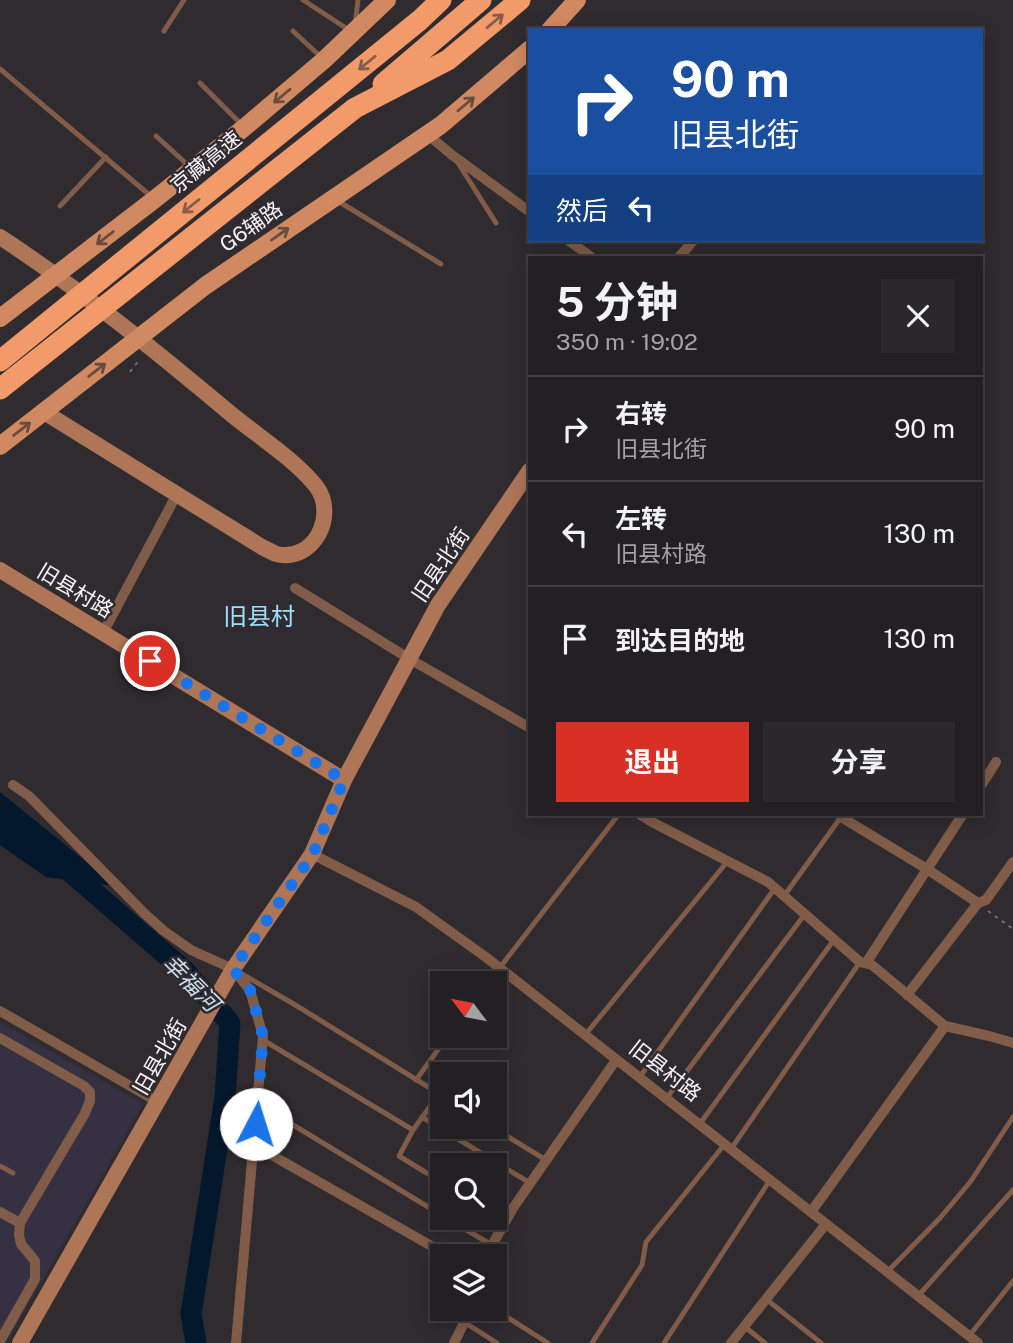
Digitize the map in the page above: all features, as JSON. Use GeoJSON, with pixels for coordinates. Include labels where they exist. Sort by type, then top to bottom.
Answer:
{"type":"FeatureCollection","features":[{"type":"Feature","properties":{"kind":"highway","name":"京藏高速"},"geometry":{"type":"LineString","coordinates":[[0,361],[420,20],[441,0]]}},
{"type":"Feature","properties":{"kind":"highway"},"geometry":{"type":"LineString","coordinates":[[0,389],[355,108],[481,0]]}},
{"type":"Feature","properties":{"kind":"highway"},"geometry":{"type":"LineString","coordinates":[[355,108],[448,60],[520,0]]}},
{"type":"Feature","properties":{"kind":"main road"},"geometry":{"type":"LineString","coordinates":[[0,318],[245,127],[324,60],[387,0]]}},
{"type":"Feature","properties":{"kind":"main road"},"geometry":{"type":"LineString","coordinates":[[552,28],[577,0]]}},
{"type":"Feature","properties":{"kind":"main road","name":"G6辅路"},"geometry":{"type":"LineString","coordinates":[[0,446],[205,286],[450,117],[528,51]]}},
{"type":"Feature","properties":{"kind":"street"},"geometry":{"type":"LineString","coordinates":[[427,134],[528,211]]}},
{"type":"Feature","properties":{"kind":"street"},"geometry":{"type":"LineString","coordinates":[[0,237],[37,261],[307,476],[318,489],[324,504],[324,521],[318,536],[305,549],[291,554],[277,554],[44,412]]}},
{"type":"Feature","properties":{"kind":"street"},"geometry":{"type":"LineString","coordinates":[[571,242],[590,256]]}},
{"type":"Feature","properties":{"kind":"street"},"geometry":{"type":"LineString","coordinates":[[680,256],[692,242]]}},
{"type":"Feature","properties":{"kind":"street","name":"旧县北街"},"geometry":{"type":"LineString","coordinates":[[20,1343],[233,969],[313,854],[344,780],[438,605],[528,473]]}},
{"type":"Feature","properties":{"kind":"street"},"geometry":{"type":"LineString","coordinates":[[103,633],[177,495]]}},
{"type":"Feature","properties":{"kind":"street","name":"旧县村路"},"geometry":{"type":"LineString","coordinates":[[0,570],[344,780]]}},
{"type":"Feature","properties":{"kind":"street"},"geometry":{"type":"LineString","coordinates":[[295,588],[408,658],[528,727]]}},
{"type":"Feature","properties":{"kind":"street"},"geometry":{"type":"LineString","coordinates":[[983,782],[996,762]]}},
{"type":"Feature","properties":{"kind":"street"},"geometry":{"type":"LineString","coordinates":[[13,785],[29,796],[164,931],[191,950],[233,969],[250,990],[263,1040],[236,1343]]}},
{"type":"Feature","properties":{"kind":"street"},"geometry":{"type":"LineString","coordinates":[[642,816],[768,882],[834,939],[863,962],[872,965],[945,1026],[1013,1043]]}},
{"type":"Feature","properties":{"kind":"street"},"geometry":{"type":"LineString","coordinates":[[863,962],[961,816]]}},
{"type":"Feature","properties":{"kind":"street"},"geometry":{"type":"LineString","coordinates":[[841,817],[978,903]]}},
{"type":"Feature","properties":{"kind":"street","name":"旧县村路"},"geometry":{"type":"LineString","coordinates":[[313,854],[416,907],[499,968],[974,1340]]}},
{"type":"Feature","properties":{"kind":"street"},"geometry":{"type":"LineString","coordinates":[[907,995],[978,903],[986,900],[1013,862]]}},
{"type":"Feature","properties":{"kind":"street"},"geometry":{"type":"LineString","coordinates":[[0,1011],[158,1102]]}},
{"type":"Feature","properties":{"kind":"street"},"geometry":{"type":"LineString","coordinates":[[811,1212],[945,1026]]}},
{"type":"Feature","properties":{"kind":"street"},"geometry":{"type":"LineString","coordinates":[[0,1038],[90,1092],[90,1101],[84,1115],[20,1223],[21,1244],[35,1261],[35,1279],[0,1341]]}},
{"type":"Feature","properties":{"kind":"street"},"geometry":{"type":"LineString","coordinates":[[507,1219],[616,1060]]}},
{"type":"Feature","properties":{"kind":"street"},"geometry":{"type":"LineString","coordinates":[[254,1145],[430,1245]]}},
{"type":"Feature","properties":{"kind":"street"},"geometry":{"type":"LineString","coordinates":[[0,1212],[20,1223]]}},
{"type":"Feature","properties":{"kind":"street"},"geometry":{"type":"LineString","coordinates":[[731,1343],[826,1224]]}},
{"type":"Feature","properties":{"kind":"street"},"geometry":{"type":"LineString","coordinates":[[454,1343],[464,1322]]}},
{"type":"Feature","properties":{"kind":"lane"},"geometry":{"type":"LineString","coordinates":[[164,31],[184,0]]}},
{"type":"Feature","properties":{"kind":"lane"},"geometry":{"type":"LineString","coordinates":[[303,0],[354,33],[358,0]]}},
{"type":"Feature","properties":{"kind":"lane"},"geometry":{"type":"LineString","coordinates":[[293,31],[324,60]]}},
{"type":"Feature","properties":{"kind":"lane"},"geometry":{"type":"LineString","coordinates":[[0,69],[155,199]]}},
{"type":"Feature","properties":{"kind":"lane"},"geometry":{"type":"LineString","coordinates":[[200,83],[245,127]]}},
{"type":"Feature","properties":{"kind":"lane"},"geometry":{"type":"LineString","coordinates":[[156,135],[193,169]]}},
{"type":"Feature","properties":{"kind":"lane"},"geometry":{"type":"LineString","coordinates":[[452,155],[496,223]]}},
{"type":"Feature","properties":{"kind":"lane"},"geometry":{"type":"LineString","coordinates":[[60,206],[106,157]]}},
{"type":"Feature","properties":{"kind":"lane"},"geometry":{"type":"LineString","coordinates":[[332,198],[441,264]]}},
{"type":"Feature","properties":{"kind":"lane"},"geometry":{"type":"LineString","coordinates":[[497,971],[617,816]]}},
{"type":"Feature","properties":{"kind":"lane"},"geometry":{"type":"LineString","coordinates":[[639,1077],[779,892],[841,817]]}},
{"type":"Feature","properties":{"kind":"lane"},"geometry":{"type":"LineString","coordinates":[[585,1035],[727,861]]}},
{"type":"Feature","properties":{"kind":"lane"},"geometry":{"type":"LineString","coordinates":[[666,1098],[805,914]]}},
{"type":"Feature","properties":{"kind":"lane"},"geometry":{"type":"LineString","coordinates":[[699,1125],[834,939]]}},
{"type":"Feature","properties":{"kind":"lane"},"geometry":{"type":"LineString","coordinates":[[592,1343],[642,1265],[646,1242],[727,1147],[863,962]]}},
{"type":"Feature","properties":{"kind":"lane"},"geometry":{"type":"LineString","coordinates":[[233,969],[430,1088]]}},
{"type":"Feature","properties":{"kind":"lane"},"geometry":{"type":"LineString","coordinates":[[263,1040],[414,1130]]}},
{"type":"Feature","properties":{"kind":"lane"},"geometry":{"type":"LineString","coordinates":[[416,1080],[440,1048]]}},
{"type":"Feature","properties":{"kind":"lane"},"geometry":{"type":"LineString","coordinates":[[257,1103],[430,1208]]}},
{"type":"Feature","properties":{"kind":"lane"},"geometry":{"type":"LineString","coordinates":[[430,1108],[399,1156],[430,1175]]}},
{"type":"Feature","properties":{"kind":"lane"},"geometry":{"type":"LineString","coordinates":[[422,1117],[530,1183]]}},
{"type":"Feature","properties":{"kind":"lane"},"geometry":{"type":"LineString","coordinates":[[887,1272],[940,1218],[971,1181],[1013,1117]]}},
{"type":"Feature","properties":{"kind":"lane"},"geometry":{"type":"LineString","coordinates":[[507,1136],[546,1161]]}},
{"type":"Feature","properties":{"kind":"lane"},"geometry":{"type":"LineString","coordinates":[[0,1166],[13,1173]]}},
{"type":"Feature","properties":{"kind":"lane"},"geometry":{"type":"LineString","coordinates":[[664,1343],[770,1180]]}},
{"type":"Feature","properties":{"kind":"lane"},"geometry":{"type":"LineString","coordinates":[[918,1296],[1013,1190]]}},
{"type":"Feature","properties":{"kind":"lane"},"geometry":{"type":"LineString","coordinates":[[466,1230],[489,1244]]}},
{"type":"Feature","properties":{"kind":"lane"},"geometry":{"type":"LineString","coordinates":[[974,1340],[1013,1281]]}},
{"type":"Feature","properties":{"kind":"lane"},"geometry":{"type":"LineString","coordinates":[[766,1299],[821,1343]]}},
{"type":"Feature","properties":{"kind":"lane"},"geometry":{"type":"LineString","coordinates":[[507,1317],[548,1343]]}},
{"type":"Feature","properties":{"kind":"lane"},"geometry":{"type":"LineString","coordinates":[[464,1322],[497,1343]]}},
{"type":"Feature","properties":{"kind":"lane"},"geometry":{"type":"LineString","coordinates":[[744,1327],[765,1343]]}},
{"type":"Feature","properties":{"kind":"path"},"geometry":{"type":"LineString","coordinates":[[130,372],[150,350]]}},
{"type":"Feature","properties":{"kind":"path"},"geometry":{"type":"LineString","coordinates":[[978,903],[1013,929]]}},
{"type":"Feature","properties":{"kind":"shaded area"},"geometry":{"type":"Polygon","coordinates":[[[0,1022],[143,1104],[6,1343],[0,1343],[0,1022]]]}},
{"type":"Feature","properties":{"kind":"water"},"geometry":{"type":"Polygon","coordinates":[[[0,792],[116,886],[46,877],[0,845],[0,792]]]}},
{"type":"Feature","properties":{"kind":"waterway","name":"幸福河"},"geometry":{"type":"LineString","coordinates":[[60,863],[186,972],[230,1023],[225,1097],[191,1314],[196,1343]]}},
{"type":"Feature","properties":{"kind":"district","name":"旧县村"},"geometry":{"type":"Point","coordinates":[259,617]}},
{"type":"Feature","properties":{"kind":"route"},"geometry":{"type":"LineString","coordinates":[[150,661],[344,780],[313,854],[233,969],[250,990],[263,1036],[256,1124]]}}]}
